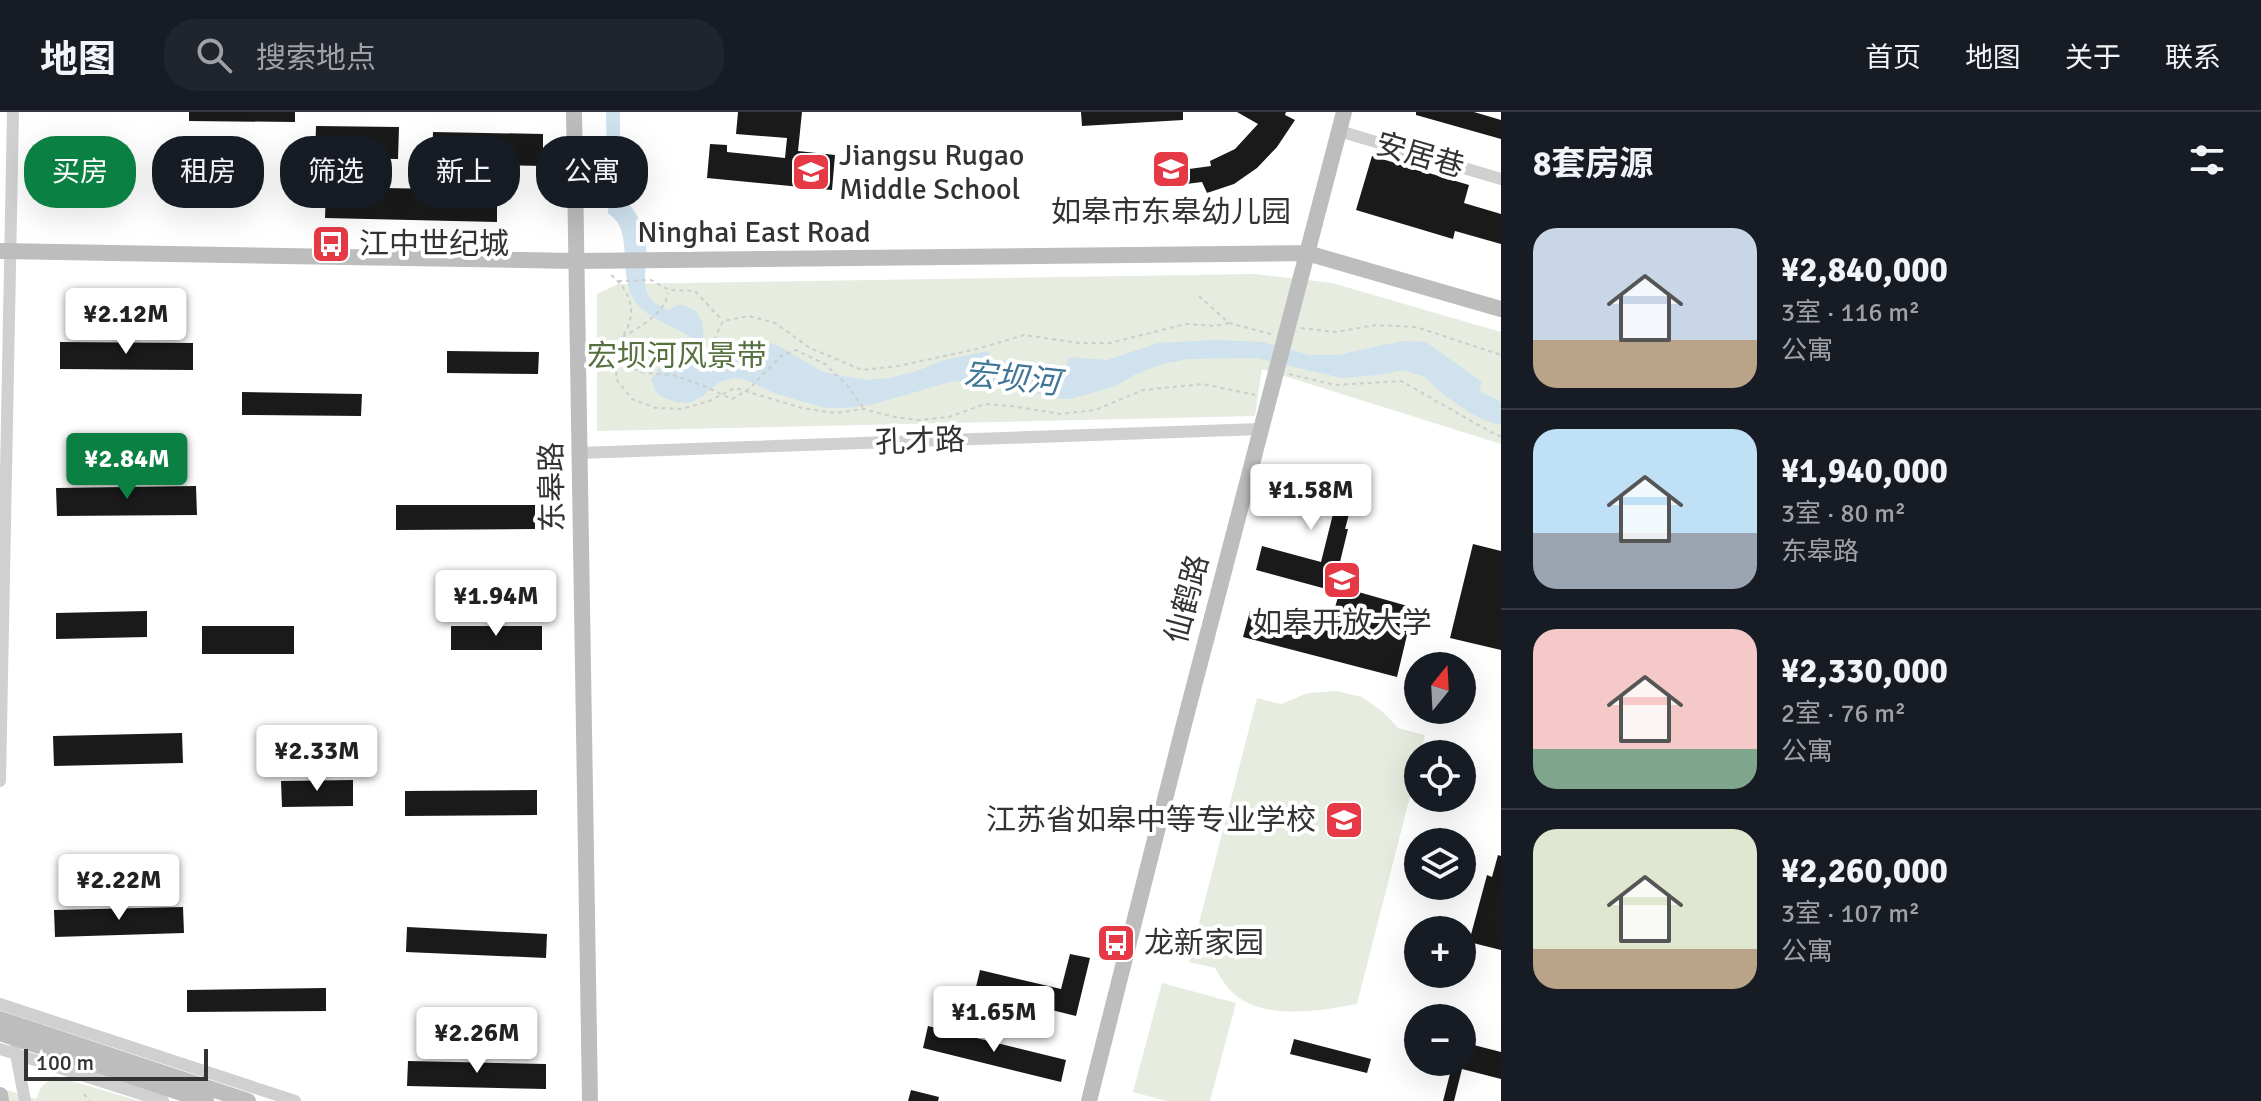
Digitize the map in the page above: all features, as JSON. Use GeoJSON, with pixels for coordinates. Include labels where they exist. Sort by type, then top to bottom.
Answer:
{"type":"FeatureCollection","features":[{"type":"Feature","properties":{"kind":"street"},"geometry":{"type":"LineString","coordinates":[[0,781],[5,251],[13,112]]}},
{"type":"Feature","properties":{"kind":"street","name":"东皋路"},"geometry":{"type":"LineString","coordinates":[[574,112],[590,1101]]}},
{"type":"Feature","properties":{"kind":"street","name":"仙鹤路"},"geometry":{"type":"LineString","coordinates":[[1089,1101],[1344,112]]}},
{"type":"Feature","properties":{"kind":"street","name":"安居巷"},"geometry":{"type":"LineString","coordinates":[[1339,131],[1501,179]]}},
{"type":"Feature","properties":{"kind":"street","name":"Ninghai East Road"},"geometry":{"type":"LineString","coordinates":[[5,251],[576,261],[1307,253],[1501,309]]}},
{"type":"Feature","properties":{"kind":"street","name":"孔才路"},"geometry":{"type":"LineString","coordinates":[[579,453],[1261,429]]}},
{"type":"Feature","properties":{"kind":"street"},"geometry":{"type":"LineString","coordinates":[[2,1025],[17,1054],[25,1101]]}},
{"type":"Feature","properties":{"kind":"street"},"geometry":{"type":"LineString","coordinates":[[2,1025],[206,1101]]}},
{"type":"Feature","properties":{"kind":"street"},"geometry":{"type":"LineString","coordinates":[[2,1025],[248,1101]]}},
{"type":"Feature","properties":{"kind":"street"},"geometry":{"type":"LineString","coordinates":[[2,1025],[295,1101]]}},
{"type":"Feature","properties":{"kind":"street"},"geometry":{"type":"LineString","coordinates":[[17,1054],[163,1101]]}},
{"type":"Feature","properties":{"kind":"path"},"geometry":{"type":"LineString","coordinates":[[723,321],[695,291],[669,290],[651,280],[618,281],[631,302],[629,328],[618,350],[624,365],[644,373],[673,375],[732,399],[749,389],[781,356],[796,350],[825,364],[847,385],[864,409]]}},
{"type":"Feature","properties":{"kind":"path"},"geometry":{"type":"LineString","coordinates":[[622,337],[641,327],[667,302],[669,290]]}},
{"type":"Feature","properties":{"kind":"path"},"geometry":{"type":"LineString","coordinates":[[1199,296],[1229,323],[1269,335],[1287,331],[1336,332],[1376,325],[1416,327],[1501,355]]}},
{"type":"Feature","properties":{"kind":"path"},"geometry":{"type":"LineString","coordinates":[[723,321],[749,316],[775,323],[810,348],[862,370],[962,353],[1024,335],[1079,343],[1110,343],[1186,324],[1215,326],[1229,323]]}},
{"type":"Feature","properties":{"kind":"path"},"geometry":{"type":"LineString","coordinates":[[723,321],[712,344],[682,351],[642,351],[617,357],[616,379],[632,399],[656,408],[682,409],[709,401],[735,388],[802,408],[835,413],[864,409],[919,420],[949,417],[985,404],[1061,414],[1095,410],[1143,390],[1203,384],[1269,398]]}},
{"type":"Feature","properties":{"kind":"path"},"geometry":{"type":"LineString","coordinates":[[1277,368],[1335,385],[1401,381],[1501,436]]}},
{"type":"Feature","properties":{"kind":"path"},"geometry":{"type":"LineString","coordinates":[[84,1094],[90,1101]]}},
{"type":"Feature","properties":{"kind":"green space","name":"宏坝河风景带"},"geometry":{"type":"Polygon","coordinates":[[[1254,274],[1332,283],[1501,332],[1501,444],[1262,369],[1255,416],[597,431],[597,294],[618,284],[1254,274]]]}},
{"type":"Feature","properties":{"kind":"green space"},"geometry":{"type":"Polygon","coordinates":[[[1337,691],[1362,697],[1398,728],[1425,735],[1424,740],[1404,740],[1406,812],[1357,1004],[1290,1012],[1256,1006],[1241,999],[1229,989],[1215,968],[1189,962],[1257,698],[1281,704],[1308,693],[1337,691]]]}},
{"type":"Feature","properties":{"kind":"green space"},"geometry":{"type":"Polygon","coordinates":[[[1162,983],[1236,1003],[1210,1101],[1166,1101],[1133,1092],[1162,983]]]}},
{"type":"Feature","properties":{"kind":"green space"},"geometry":{"type":"Polygon","coordinates":[[[54,1076],[140,1101],[0,1101],[0,1088],[36,1099],[41,1087],[54,1076]]]}},
{"type":"Feature","properties":{"kind":"water"},"geometry":{"type":"Polygon","coordinates":[[[606,112],[620,112],[620,136],[606,136],[606,112]]]}},
{"type":"Feature","properties":{"kind":"water","name":"宏坝河"},"geometry":{"type":"Polygon","coordinates":[[[608,208],[632,208],[634,211],[646,244],[645,282],[650,297],[667,310],[678,305],[698,314],[703,326],[703,348],[715,354],[750,342],[764,342],[777,345],[823,372],[866,380],[911,373],[945,360],[988,351],[992,362],[1009,360],[1067,365],[1069,357],[1107,360],[1158,343],[1218,340],[1262,342],[1310,355],[1338,355],[1402,341],[1426,342],[1482,382],[1479,391],[1501,402],[1501,425],[1472,414],[1425,377],[1403,370],[1342,378],[1256,358],[1188,359],[1162,364],[1116,386],[1071,399],[1052,398],[1008,385],[971,380],[950,382],[874,404],[828,408],[734,378],[719,382],[690,403],[676,402],[656,392],[651,380],[662,365],[677,364],[689,356],[691,338],[642,309],[635,300],[627,280],[620,227],[608,213],[608,208]]]}},
{"type":"Feature","properties":{"kind":"building"},"geometry":{"type":"Polygon","coordinates":[[[189,112],[295,112],[295,122],[189,121],[189,112]]]}},
{"type":"Feature","properties":{"kind":"building"},"geometry":{"type":"Polygon","coordinates":[[[738,112],[802,112],[798,151],[835,155],[832,190],[707,178],[710,144],[727,145],[727,152],[785,158],[787,138],[736,134],[738,112]]]}},
{"type":"Feature","properties":{"kind":"building"},"geometry":{"type":"Polygon","coordinates":[[[1081,112],[1183,112],[1183,120],[1082,126],[1081,112]]]}},
{"type":"Feature","properties":{"kind":"building"},"geometry":{"type":"Polygon","coordinates":[[[1237,112],[1286,112],[1285,115],[1295,120],[1277,147],[1257,168],[1234,184],[1207,193],[1202,182],[1162,187],[1160,173],[1211,166],[1210,161],[1235,149],[1258,124],[1237,112]]]}},
{"type":"Feature","properties":{"kind":"building"},"geometry":{"type":"Polygon","coordinates":[[[1416,112],[1474,112],[1501,120],[1501,139],[1416,115],[1416,112]]]}},
{"type":"Feature","properties":{"kind":"building"},"geometry":{"type":"Polygon","coordinates":[[[316,126],[399,127],[398,159],[392,159],[392,136],[316,136],[316,126]]]}},
{"type":"Feature","properties":{"kind":"building"},"geometry":{"type":"Polygon","coordinates":[[[433,132],[543,134],[536,136],[536,166],[520,166],[520,136],[433,136],[433,132]]]}},
{"type":"Feature","properties":{"kind":"building"},"geometry":{"type":"Polygon","coordinates":[[[1372,156],[1469,185],[1464,203],[1501,214],[1501,244],[1455,231],[1453,239],[1356,210],[1372,156]]]}},
{"type":"Feature","properties":{"kind":"building"},"geometry":{"type":"Polygon","coordinates":[[[392,188],[408,188],[408,208],[497,208],[497,222],[325,218],[325,208],[392,208],[392,188]]]}},
{"type":"Feature","properties":{"kind":"building"},"geometry":{"type":"Polygon","coordinates":[[[60,342],[193,343],[193,370],[60,369],[60,342]]]}},
{"type":"Feature","properties":{"kind":"building"},"geometry":{"type":"Polygon","coordinates":[[[447,351],[539,352],[538,374],[447,373],[447,351]]]}},
{"type":"Feature","properties":{"kind":"building"},"geometry":{"type":"Polygon","coordinates":[[[242,392],[362,394],[361,416],[242,415],[242,392]]]}},
{"type":"Feature","properties":{"kind":"building"},"geometry":{"type":"Polygon","coordinates":[[[1282,473],[1355,492],[1340,562],[1337,562],[1330,590],[1256,570],[1262,546],[1321,562],[1333,514],[1275,498],[1282,473]]]}},
{"type":"Feature","properties":{"kind":"building"},"geometry":{"type":"Polygon","coordinates":[[[196,486],[197,515],[57,516],[56,488],[196,486]]]}},
{"type":"Feature","properties":{"kind":"building"},"geometry":{"type":"Polygon","coordinates":[[[396,505],[535,505],[535,529],[396,530],[396,505]]]}},
{"type":"Feature","properties":{"kind":"building"},"geometry":{"type":"Polygon","coordinates":[[[1473,544],[1501,551],[1501,650],[1450,638],[1473,544]]]}},
{"type":"Feature","properties":{"kind":"building"},"geometry":{"type":"Polygon","coordinates":[[[1341,587],[1418,609],[1410,636],[1407,635],[1397,677],[1243,637],[1250,611],[1328,631],[1341,587]]]}},
{"type":"Feature","properties":{"kind":"building"},"geometry":{"type":"Polygon","coordinates":[[[147,611],[147,637],[56,639],[56,613],[147,611]]]}},
{"type":"Feature","properties":{"kind":"building"},"geometry":{"type":"Polygon","coordinates":[[[202,626],[294,626],[294,654],[202,654],[202,626]]]}},
{"type":"Feature","properties":{"kind":"building"},"geometry":{"type":"Polygon","coordinates":[[[451,626],[542,626],[542,650],[451,650],[451,626]]]}},
{"type":"Feature","properties":{"kind":"building"},"geometry":{"type":"Polygon","coordinates":[[[182,733],[183,763],[54,766],[53,736],[182,733]]]}},
{"type":"Feature","properties":{"kind":"building"},"geometry":{"type":"Polygon","coordinates":[[[353,780],[353,806],[282,807],[281,781],[353,780]]]}},
{"type":"Feature","properties":{"kind":"building"},"geometry":{"type":"Polygon","coordinates":[[[537,790],[537,815],[405,816],[405,791],[537,790]]]}},
{"type":"Feature","properties":{"kind":"building"},"geometry":{"type":"Polygon","coordinates":[[[1498,855],[1501,856],[1501,950],[1476,944],[1476,916],[1487,875],[1492,877],[1498,855]]]}},
{"type":"Feature","properties":{"kind":"building"},"geometry":{"type":"Polygon","coordinates":[[[183,907],[184,933],[55,937],[54,910],[183,907]]]}},
{"type":"Feature","properties":{"kind":"building"},"geometry":{"type":"Polygon","coordinates":[[[407,927],[547,934],[546,958],[406,952],[407,927]]]}},
{"type":"Feature","properties":{"kind":"building"},"geometry":{"type":"Polygon","coordinates":[[[1070,954],[1090,958],[1076,1016],[975,991],[980,970],[1061,989],[1070,954]]]}},
{"type":"Feature","properties":{"kind":"building"},"geometry":{"type":"Polygon","coordinates":[[[326,988],[326,1011],[187,1012],[187,990],[326,988]]]}},
{"type":"Feature","properties":{"kind":"building"},"geometry":{"type":"Polygon","coordinates":[[[928,1026],[1066,1060],[1061,1082],[923,1048],[928,1026]]]}},
{"type":"Feature","properties":{"kind":"building"},"geometry":{"type":"Polygon","coordinates":[[[1294,1039],[1371,1059],[1367,1073],[1290,1054],[1294,1039]]]}},
{"type":"Feature","properties":{"kind":"building"},"geometry":{"type":"Polygon","coordinates":[[[1476,1046],[1501,1052],[1501,1079],[1476,1073],[1476,1046]]]}},
{"type":"Feature","properties":{"kind":"building"},"geometry":{"type":"Polygon","coordinates":[[[408,1061],[546,1064],[546,1089],[407,1086],[408,1061]]]}},
{"type":"Feature","properties":{"kind":"building"},"geometry":{"type":"Polygon","coordinates":[[[1449,1076],[1460,1076],[1454,1101],[1443,1101],[1449,1076]]]}},
{"type":"Feature","properties":{"kind":"building"},"geometry":{"type":"Polygon","coordinates":[[[911,1090],[939,1097],[938,1101],[908,1101],[911,1090]]]}},
{"type":"Feature","properties":{"kind":"place","name":"如皋市东皋幼儿园"},"geometry":{"type":"Point","coordinates":[1171,169]}},
{"type":"Feature","properties":{"kind":"place","name":"Jiangsu Rugao Middle School"},"geometry":{"type":"Point","coordinates":[811,172]}},
{"type":"Feature","properties":{"kind":"place","name":"江中世纪城"},"geometry":{"type":"Point","coordinates":[331,244]}},
{"type":"Feature","properties":{"kind":"place","name":"如皋开放大学"},"geometry":{"type":"Point","coordinates":[1342,580]}},
{"type":"Feature","properties":{"kind":"place","name":"江苏省如皋中等专业学校"},"geometry":{"type":"Point","coordinates":[1344,820]}},
{"type":"Feature","properties":{"kind":"place","name":"龙新家园"},"geometry":{"type":"Point","coordinates":[1116,943]}}]}
